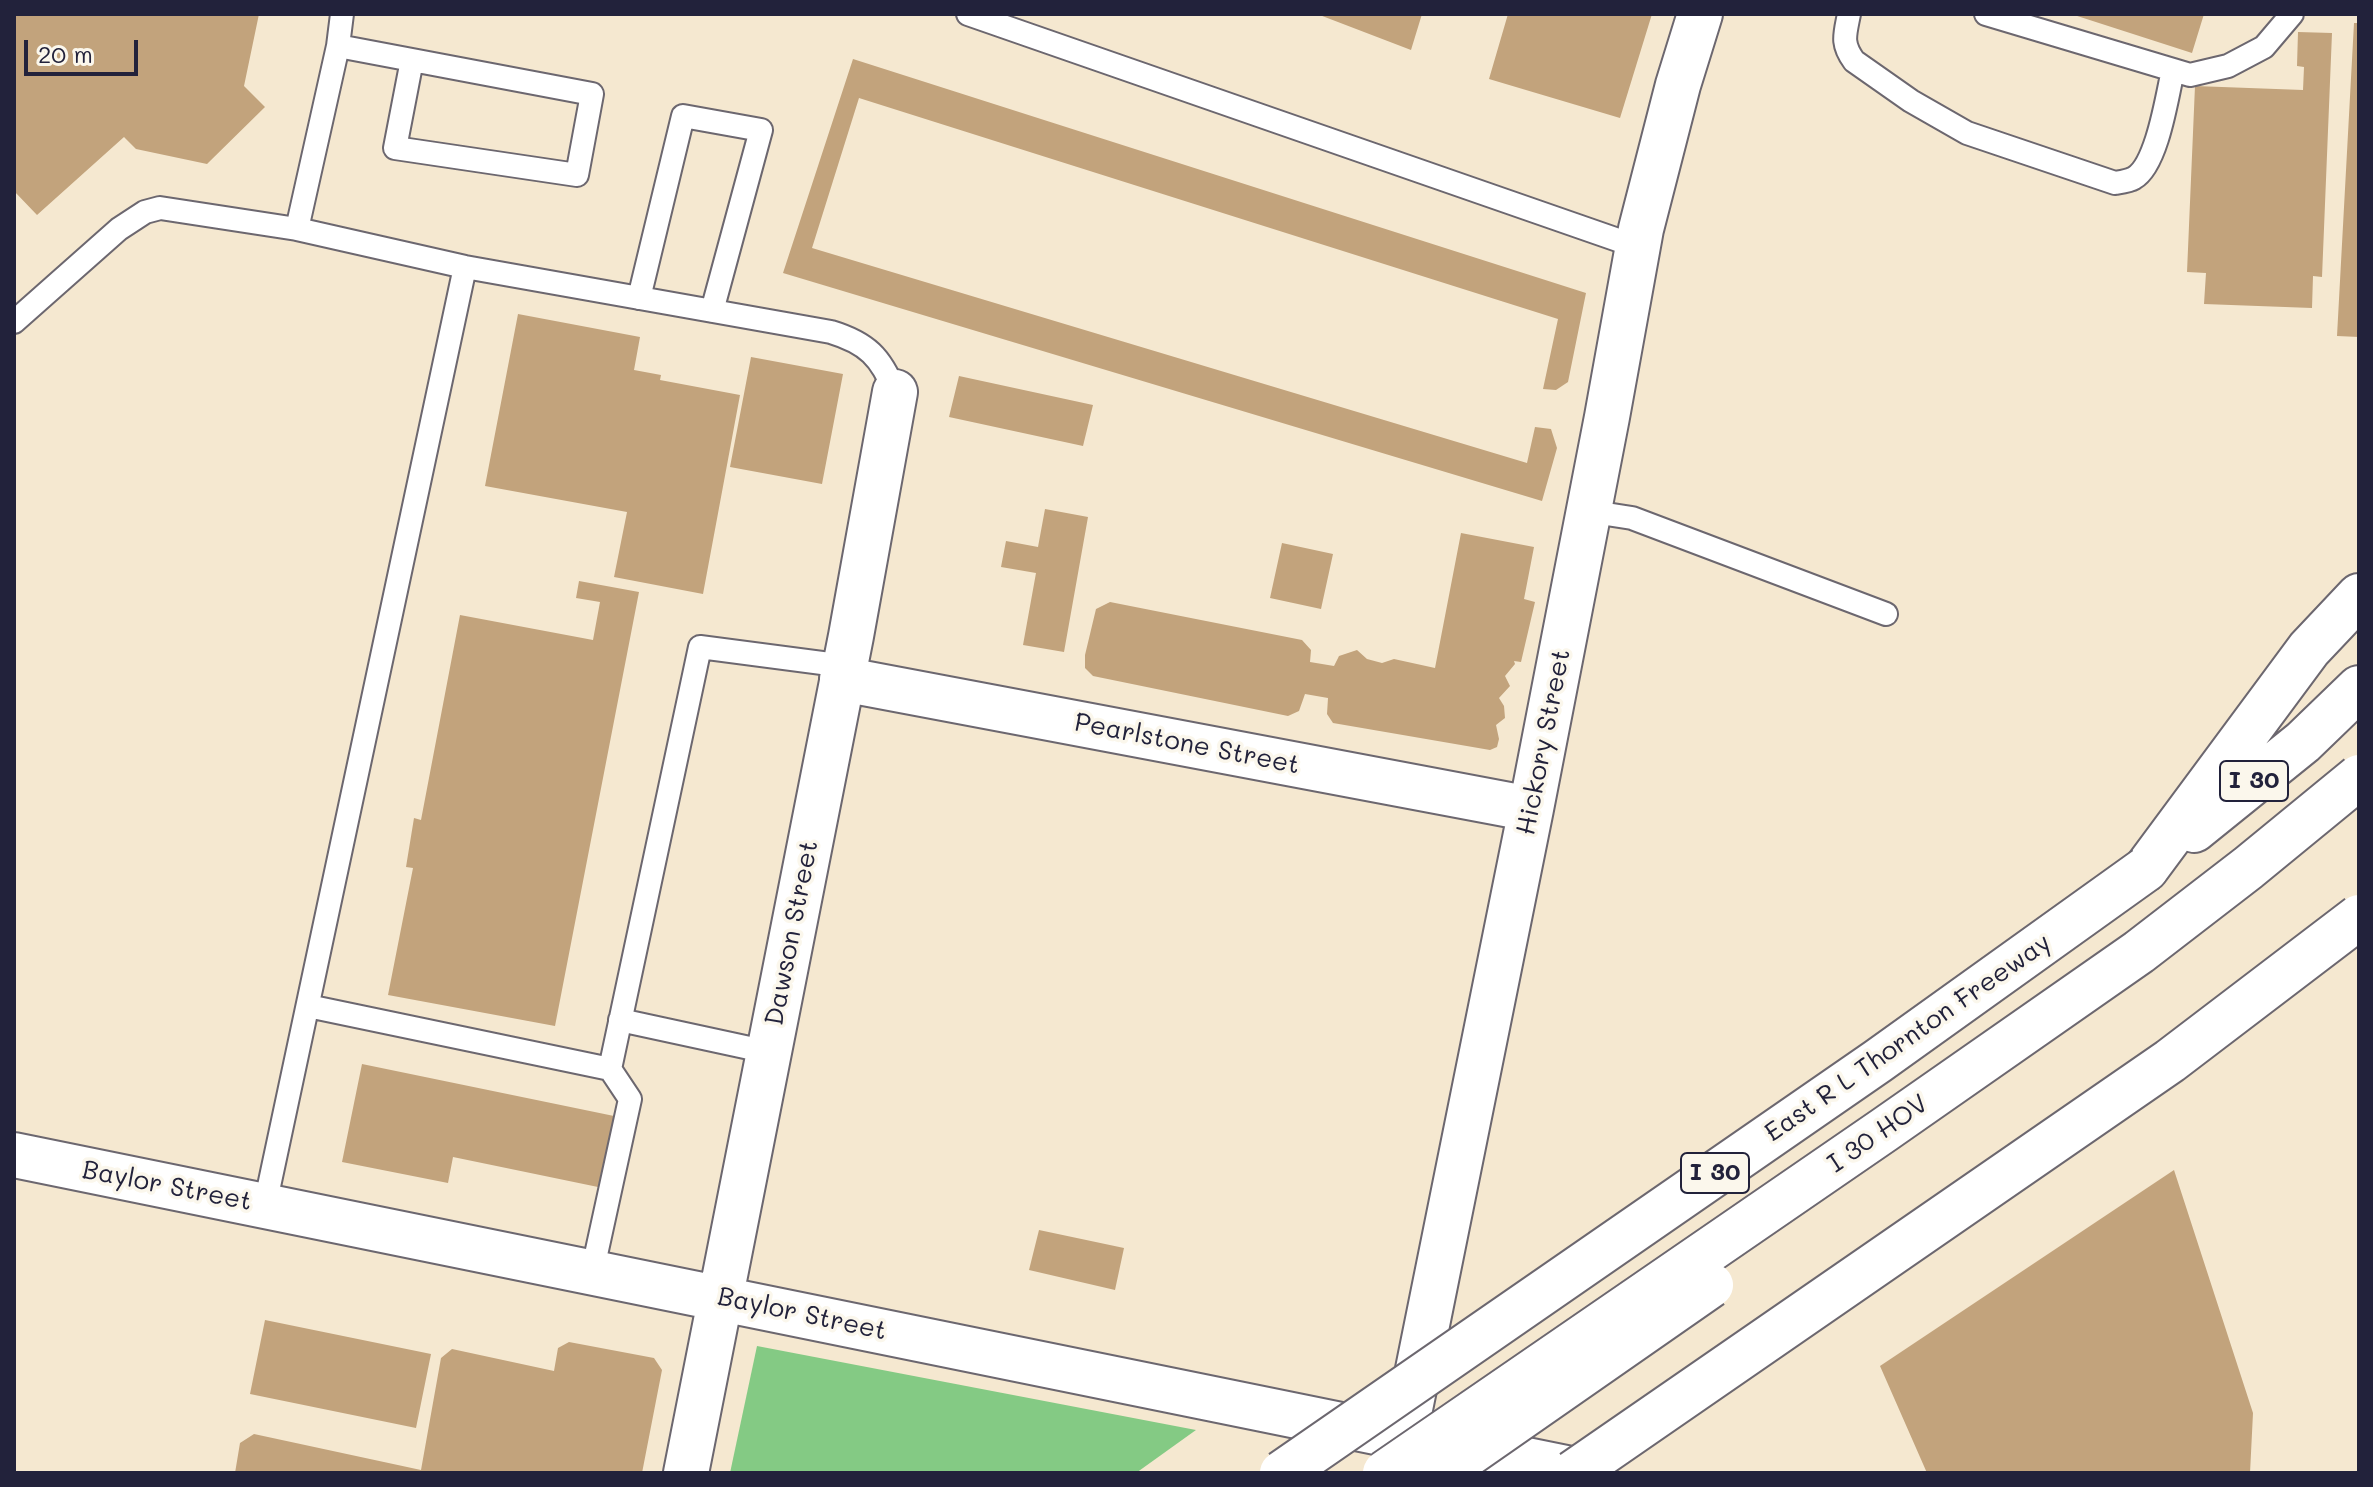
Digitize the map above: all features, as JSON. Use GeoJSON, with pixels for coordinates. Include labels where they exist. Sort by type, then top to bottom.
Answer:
{"type":"FeatureCollection","features":[{"type":"Feature","properties":{"kind":"main road","name":"Hickory Street"},"geometry":{"type":"LineString","coordinates":[[1396,1461],[1531,809],[1638,247],[1678,85],[1700,14]]}},
{"type":"Feature","properties":{"kind":"main road","name":"Dawson Street"},"geometry":{"type":"LineString","coordinates":[[686,1473],[844,672],[895,392]]}},
{"type":"Feature","properties":{"kind":"main road"},"geometry":{"type":"LineString","coordinates":[[2146,869],[2309,649],[2359,596]]}},
{"type":"Feature","properties":{"kind":"main road","name":"Pearlstone Street"},"geometry":{"type":"LineString","coordinates":[[844,672],[1531,809]]}},
{"type":"Feature","properties":{"kind":"main road","name":"East R L Thornton Freeway"},"geometry":{"type":"LineString","coordinates":[[1282,1473],[1878,1061],[2146,869],[2303,742],[2359,688]]}},
{"type":"Feature","properties":{"kind":"main road","name":"I 30 HOV"},"geometry":{"type":"LineString","coordinates":[[1396,1461],[1871,1139],[2139,952],[2359,777]]}},
{"type":"Feature","properties":{"kind":"main road","name":"I 30 HOV"},"geometry":{"type":"LineString","coordinates":[[1441,1473],[2090,1020],[2227,919],[2359,813]]}},
{"type":"Feature","properties":{"kind":"main road"},"geometry":{"type":"LineString","coordinates":[[1573,1473],[2170,1061],[2359,917]]}},
{"type":"Feature","properties":{"kind":"main road","name":"Baylor Street"},"geometry":{"type":"LineString","coordinates":[[14,1155],[720,1297],[1396,1461],[1438,1442],[1591,1473]]}},
{"type":"Feature","properties":{"kind":"lane"},"geometry":{"type":"LineString","coordinates":[[297,229],[338,46],[342,14]]}},
{"type":"Feature","properties":{"kind":"lane"},"geometry":{"type":"LineString","coordinates":[[968,14],[1638,247]]}},
{"type":"Feature","properties":{"kind":"lane"},"geometry":{"type":"LineString","coordinates":[[1849,14],[1844,42],[1854,61],[1911,101],[1967,133],[2115,183],[2132,180],[2152,158],[2173,70]]}},
{"type":"Feature","properties":{"kind":"lane"},"geometry":{"type":"LineString","coordinates":[[1986,14],[2190,75],[2228,66],[2264,47],[2292,14]]}},
{"type":"Feature","properties":{"kind":"lane"},"geometry":{"type":"LineString","coordinates":[[338,46],[592,94],[577,175],[395,148],[412,60]]}},
{"type":"Feature","properties":{"kind":"lane"},"geometry":{"type":"LineString","coordinates":[[639,298],[683,116],[761,130],[712,311]]}},
{"type":"Feature","properties":{"kind":"lane"},"geometry":{"type":"LineString","coordinates":[[14,322],[119,229],[145,212],[160,208],[297,229],[465,267],[831,332],[853,339],[872,352],[887,370],[895,392]]}},
{"type":"Feature","properties":{"kind":"lane"},"geometry":{"type":"LineString","coordinates":[[265,1205],[465,267]]}},
{"type":"Feature","properties":{"kind":"lane"},"geometry":{"type":"LineString","coordinates":[[1587,511],[1632,518],[1886,614]]}},
{"type":"Feature","properties":{"kind":"lane"},"geometry":{"type":"LineString","coordinates":[[610,1069],[700,647],[844,672]]}},
{"type":"Feature","properties":{"kind":"lane"},"geometry":{"type":"LineString","coordinates":[[308,1006],[610,1069],[630,1099],[592,1273]]}},
{"type":"Feature","properties":{"kind":"lane"},"geometry":{"type":"LineString","coordinates":[[620,1020],[768,1052]]}},
{"type":"Feature","properties":{"kind":"green space"},"geometry":{"type":"Polygon","coordinates":[[[757,1346],[1196,1430],[1136,1473],[730,1473],[757,1346]]]}},
{"type":"Feature","properties":{"kind":"building"},"geometry":{"type":"Polygon","coordinates":[[[14,14],[259,14],[244,86],[265,107],[207,164],[136,149],[124,137],[37,215],[14,191],[14,14]]]}},
{"type":"Feature","properties":{"kind":"building"},"geometry":{"type":"Polygon","coordinates":[[[1317,14],[1422,14],[1411,50],[1317,14]]]}},
{"type":"Feature","properties":{"kind":"building"},"geometry":{"type":"Polygon","coordinates":[[[1508,14],[1652,14],[1620,118],[1489,79],[1508,14]]]}},
{"type":"Feature","properties":{"kind":"building"},"geometry":{"type":"Polygon","coordinates":[[[2071,14],[2204,14],[2192,53],[2071,14]]]}},
{"type":"Feature","properties":{"kind":"building"},"geometry":{"type":"Polygon","coordinates":[[[2354,23],[2359,23],[2359,337],[2337,336],[2354,23]]]}},
{"type":"Feature","properties":{"kind":"building"},"geometry":{"type":"Polygon","coordinates":[[[2298,32],[2332,33],[2322,277],[2313,276],[2312,308],[2204,304],[2206,273],[2187,272],[2195,86],[2303,90],[2304,67],[2297,66],[2298,32]]]}},
{"type":"Feature","properties":{"kind":"building"},"geometry":{"type":"Polygon","coordinates":[[[853,59],[1586,293],[1568,382],[1556,390],[1543,389],[1558,319],[859,98],[812,248],[1527,463],[1535,427],[1551,429],[1557,448],[1542,501],[783,273],[853,59]]]}},
{"type":"Feature","properties":{"kind":"building"},"geometry":{"type":"Polygon","coordinates":[[[518,314],[640,337],[634,370],[661,375],[660,380],[740,395],[703,594],[614,577],[627,512],[485,486],[518,314]]]}},
{"type":"Feature","properties":{"kind":"building"},"geometry":{"type":"Polygon","coordinates":[[[751,357],[843,374],[822,484],[730,467],[751,357]]]}},
{"type":"Feature","properties":{"kind":"building"},"geometry":{"type":"Polygon","coordinates":[[[959,376],[1093,405],[1083,446],[949,417],[959,376]]]}},
{"type":"Feature","properties":{"kind":"building"},"geometry":{"type":"Polygon","coordinates":[[[1045,509],[1088,517],[1064,652],[1023,645],[1036,573],[1001,567],[1006,541],[1038,547],[1045,509]]]}},
{"type":"Feature","properties":{"kind":"building"},"geometry":{"type":"Polygon","coordinates":[[[1461,533],[1534,547],[1524,599],[1535,602],[1521,662],[1514,661],[1515,664],[1505,676],[1510,686],[1499,698],[1504,706],[1505,718],[1496,725],[1499,739],[1497,747],[1490,750],[1333,723],[1327,714],[1328,698],[1305,694],[1299,711],[1288,716],[1093,676],[1085,668],[1096,609],[1110,602],[1302,640],[1311,650],[1310,662],[1334,666],[1339,656],[1357,650],[1367,659],[1382,663],[1394,659],[1435,668],[1461,533]]]}},
{"type":"Feature","properties":{"kind":"building"},"geometry":{"type":"Polygon","coordinates":[[[1282,543],[1333,554],[1321,609],[1270,598],[1282,543]]]}},
{"type":"Feature","properties":{"kind":"building"},"geometry":{"type":"Polygon","coordinates":[[[579,581],[639,592],[555,1026],[388,995],[413,868],[406,867],[414,818],[421,820],[460,615],[593,640],[600,602],[576,598],[579,581]]]}},
{"type":"Feature","properties":{"kind":"building"},"geometry":{"type":"Polygon","coordinates":[[[362,1064],[614,1116],[598,1187],[453,1157],[448,1183],[342,1162],[362,1064]]]}},
{"type":"Feature","properties":{"kind":"building"},"geometry":{"type":"Polygon","coordinates":[[[2174,1170],[2253,1413],[2250,1473],[1927,1473],[1880,1366],[2174,1170]]]}},
{"type":"Feature","properties":{"kind":"building"},"geometry":{"type":"Polygon","coordinates":[[[1039,1230],[1124,1248],[1115,1290],[1029,1270],[1039,1230]]]}},
{"type":"Feature","properties":{"kind":"building"},"geometry":{"type":"Polygon","coordinates":[[[265,1320],[431,1354],[416,1428],[250,1394],[265,1320]]]}},
{"type":"Feature","properties":{"kind":"building"},"geometry":{"type":"Polygon","coordinates":[[[569,1342],[654,1358],[662,1370],[642,1473],[235,1473],[240,1443],[254,1434],[421,1470],[441,1358],[452,1349],[554,1371],[558,1348],[569,1342]]]}}]}
